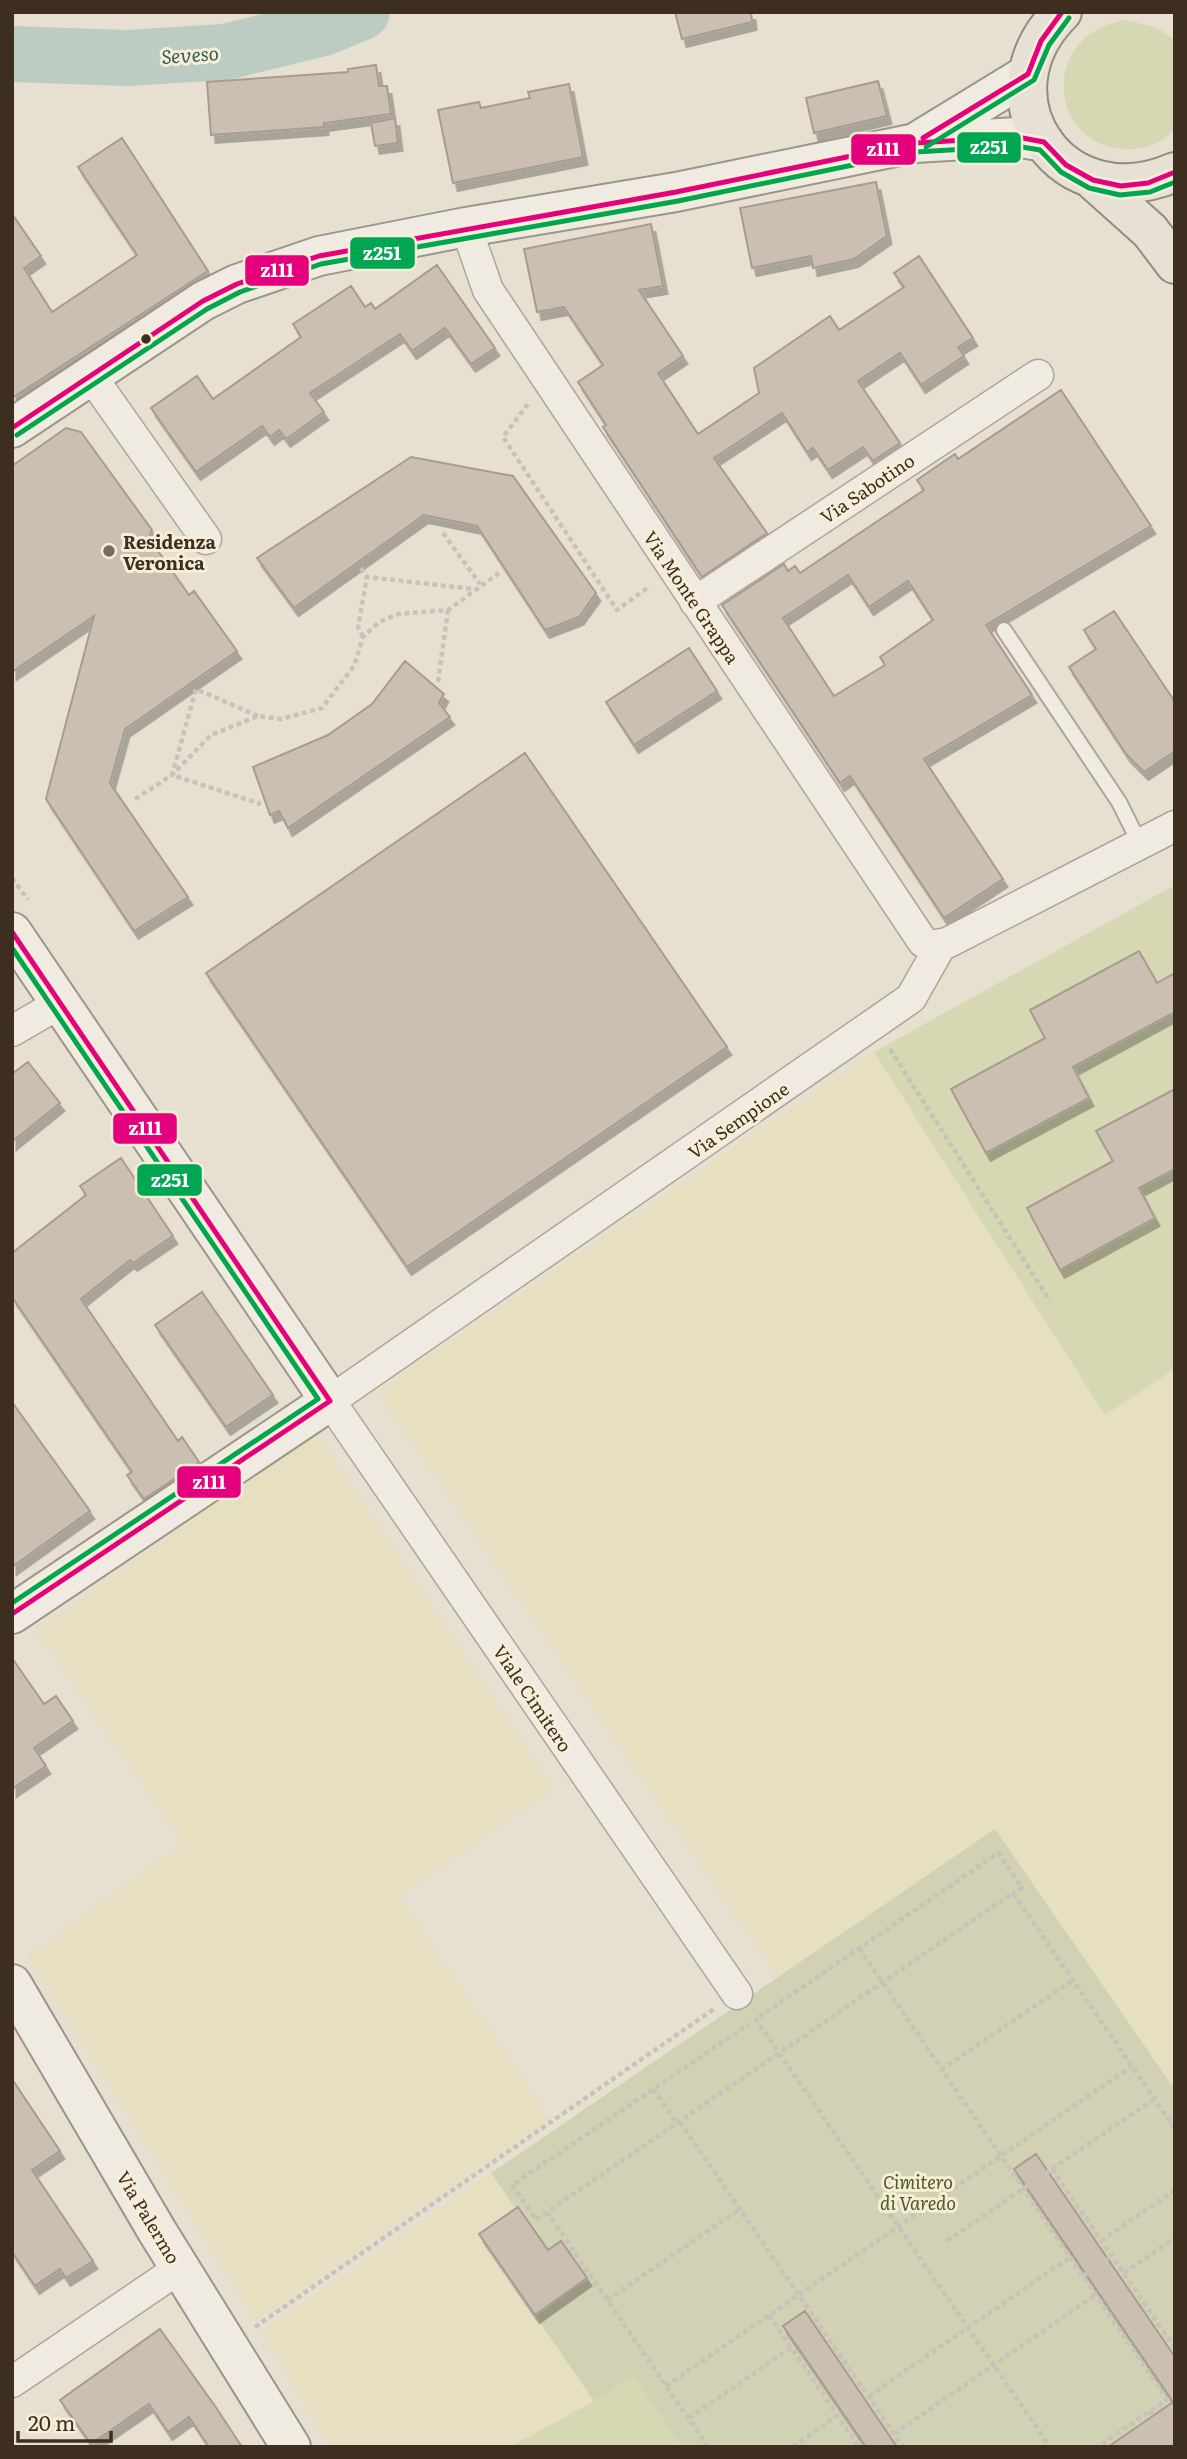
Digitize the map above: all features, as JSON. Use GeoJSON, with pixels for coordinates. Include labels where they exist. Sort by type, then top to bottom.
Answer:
{"type":"FeatureCollection","features":[{"type":"Feature","properties":{"kind":"main road"},"geometry":{"type":"LineString","coordinates":[[1054,17],[1035,48],[1028,74],[1030,110],[1044,142],[1066,165],[1093,180],[1150,231],[1175,264]]}},
{"type":"Feature","properties":{"kind":"main road"},"geometry":{"type":"LineString","coordinates":[[1093,180],[1121,186],[1149,183],[1175,172]]}},
{"type":"Feature","properties":{"kind":"street"},"geometry":{"type":"LineString","coordinates":[[915,143],[1028,74]]}},
{"type":"Feature","properties":{"kind":"street"},"geometry":{"type":"LineString","coordinates":[[12,428],[203,301],[237,284],[320,256],[466,227],[676,192],[915,143],[1017,137],[1044,142]]}},
{"type":"Feature","properties":{"kind":"street","name":"Via Monte Grappa"},"geometry":{"type":"LineString","coordinates":[[466,227],[485,284],[547,379],[916,935],[927,944],[941,945]]}},
{"type":"Feature","properties":{"kind":"street","name":"Via Sabotino"},"geometry":{"type":"LineString","coordinates":[[695,602],[1038,374]]}},
{"type":"Feature","properties":{"kind":"street"},"geometry":{"type":"LineString","coordinates":[[91,376],[206,539]]}},
{"type":"Feature","properties":{"kind":"street"},"geometry":{"type":"LineString","coordinates":[[941,945],[1175,826]]}},
{"type":"Feature","properties":{"kind":"street"},"geometry":{"type":"LineString","coordinates":[[12,932],[62,1002],[330,1401],[12,1614]]}},
{"type":"Feature","properties":{"kind":"street","name":"Via Sempione"},"geometry":{"type":"LineString","coordinates":[[330,1401],[911,998],[941,945]]}},
{"type":"Feature","properties":{"kind":"street"},"geometry":{"type":"LineString","coordinates":[[12,1031],[62,1002]]}},
{"type":"Feature","properties":{"kind":"street","name":"Viale Cimitero"},"geometry":{"type":"LineString","coordinates":[[330,1401],[737,1994]]}},
{"type":"Feature","properties":{"kind":"street","name":"Via Palermo"},"geometry":{"type":"LineString","coordinates":[[12,1984],[180,2267],[291,2447]]}},
{"type":"Feature","properties":{"kind":"street"},"geometry":{"type":"LineString","coordinates":[[12,2382],[180,2267]]}},
{"type":"Feature","properties":{"kind":"lane"},"geometry":{"type":"LineString","coordinates":[[1004,630],[1119,802],[1140,844]]}},
{"type":"Feature","properties":{"kind":"path"},"geometry":{"type":"LineString","coordinates":[[547,379],[503,437],[617,610],[673,569]]}},
{"type":"Feature","properties":{"kind":"path"},"geometry":{"type":"LineString","coordinates":[[443,533],[480,584]]}},
{"type":"Feature","properties":{"kind":"path"},"geometry":{"type":"LineString","coordinates":[[361,568],[368,577],[474,589]]}},
{"type":"Feature","properties":{"kind":"path"},"geometry":{"type":"LineString","coordinates":[[172,775],[195,688],[258,716],[281,719],[321,708],[354,666],[363,637],[379,622],[398,614],[448,610],[480,584],[499,573]]}},
{"type":"Feature","properties":{"kind":"path"},"geometry":{"type":"LineString","coordinates":[[363,637],[358,627],[368,577]]}},
{"type":"Feature","properties":{"kind":"path"},"geometry":{"type":"LineString","coordinates":[[438,682],[448,610]]}},
{"type":"Feature","properties":{"kind":"path"},"geometry":{"type":"LineString","coordinates":[[135,799],[172,775],[211,734],[258,716]]}},
{"type":"Feature","properties":{"kind":"path"},"geometry":{"type":"LineString","coordinates":[[172,775],[261,804]]}},
{"type":"Feature","properties":{"kind":"path"},"geometry":{"type":"LineString","coordinates":[[874,1024],[1050,1301]]}},
{"type":"Feature","properties":{"kind":"path"},"geometry":{"type":"LineString","coordinates":[[998,1853],[1022,1888],[1013,1893],[536,2220],[512,2185],[998,1853]]}},
{"type":"Feature","properties":{"kind":"path"},"geometry":{"type":"LineString","coordinates":[[1013,1893],[1175,2129]]}},
{"type":"Feature","properties":{"kind":"path"},"geometry":{"type":"LineString","coordinates":[[859,1948],[1167,2399],[1098,2447]]}},
{"type":"Feature","properties":{"kind":"path"},"geometry":{"type":"LineString","coordinates":[[942,2070],[1073,1980]]}},
{"type":"Feature","properties":{"kind":"path"},"geometry":{"type":"LineString","coordinates":[[228,2344],[737,1994],[1051,2447]]}},
{"type":"Feature","properties":{"kind":"path"},"geometry":{"type":"LineString","coordinates":[[666,2386],[1132,2066]]}},
{"type":"Feature","properties":{"kind":"path"},"geometry":{"type":"LineString","coordinates":[[653,2089],[740,2209],[904,2447]]}},
{"type":"Feature","properties":{"kind":"path"},"geometry":{"type":"LineString","coordinates":[[947,2241],[1154,2099]]}},
{"type":"Feature","properties":{"kind":"path"},"geometry":{"type":"LineString","coordinates":[[1052,2169],[1175,2348]]}},
{"type":"Feature","properties":{"kind":"path"},"geometry":{"type":"LineString","coordinates":[[1101,2241],[1175,2190]]}},
{"type":"Feature","properties":{"kind":"path"},"geometry":{"type":"LineString","coordinates":[[607,2300],[740,2209]]}},
{"type":"Feature","properties":{"kind":"path"},"geometry":{"type":"LineString","coordinates":[[547,2212],[708,2447]]}},
{"type":"Feature","properties":{"kind":"path"},"geometry":{"type":"LineString","coordinates":[[1124,2273],[1175,2238]]}},
{"type":"Feature","properties":{"kind":"path"},"geometry":{"type":"LineString","coordinates":[[1083,2276],[1112,2256]]}},
{"type":"Feature","properties":{"kind":"path"},"geometry":{"type":"LineString","coordinates":[[869,2396],[1069,2258]]}},
{"type":"Feature","properties":{"kind":"path"},"geometry":{"type":"LineString","coordinates":[[894,2434],[1095,2295]]}},
{"type":"Feature","properties":{"kind":"path"},"geometry":{"type":"LineString","coordinates":[[769,2315],[859,2447]]}},
{"type":"Feature","properties":{"kind":"path"},"geometry":{"type":"LineString","coordinates":[[688,2418],[792,2347]]}},
{"type":"Feature","properties":{"kind":"path"},"geometry":{"type":"LineString","coordinates":[[1150,2411],[1175,2446]]}},
{"type":"Feature","properties":{"kind":"path"},"geometry":{"type":"LineString","coordinates":[[793,2447],[838,2415]]}},
{"type":"Feature","properties":{"kind":"shaded area"},"geometry":{"type":"Polygon","coordinates":[[[874,1052],[1104,1414],[1175,1370],[1175,2090],[995,1830],[778,1978],[377,1391],[874,1052]]]}},
{"type":"Feature","properties":{"kind":"shaded area"},"geometry":{"type":"Polygon","coordinates":[[[313,1428],[553,1789],[399,1896],[550,2119],[256,2321],[29,1956],[183,1843],[37,1632],[313,1428]]]}},
{"type":"Feature","properties":{"kind":"shaded area"},"geometry":{"type":"Polygon","coordinates":[[[491,2173],[516,2209],[480,2234],[594,2401],[510,2447],[330,2447],[261,2332],[491,2173]]]}},
{"type":"Feature","properties":{"kind":"green space"},"geometry":{"type":"Polygon","coordinates":[[[1126,20],[1158,28],[1175,41],[1175,129],[1161,141],[1138,149],[1104,145],[1083,132],[1069,113],[1064,90],[1066,67],[1077,46],[1097,29],[1126,20]]]}},
{"type":"Feature","properties":{"kind":"green space"},"geometry":{"type":"Polygon","coordinates":[[[1175,885],[1175,1369],[1105,1415],[874,1052],[1175,885]]]}},
{"type":"Feature","properties":{"kind":"green space","name":"Cimitero di Varedo"},"geometry":{"type":"Polygon","coordinates":[[[995,1829],[1175,2090],[1175,2447],[682,2447],[632,2375],[594,2401],[479,2234],[516,2209],[491,2173],[995,1829]]]}},
{"type":"Feature","properties":{"kind":"green space"},"geometry":{"type":"Polygon","coordinates":[[[632,2374],[682,2447],[510,2447],[594,2401],[632,2374]]]}},
{"type":"Feature","properties":{"kind":"building"},"geometry":{"type":"Polygon","coordinates":[[[675,12],[751,12],[752,22],[682,39],[675,12]]]}},
{"type":"Feature","properties":{"kind":"building"},"geometry":{"type":"Polygon","coordinates":[[[376,65],[379,86],[387,86],[391,114],[324,123],[324,127],[211,135],[207,82],[348,72],[348,69],[376,65]]]}},
{"type":"Feature","properties":{"kind":"building"},"geometry":{"type":"Polygon","coordinates":[[[878,81],[887,116],[814,133],[806,98],[878,81]]]}},
{"type":"Feature","properties":{"kind":"building"},"geometry":{"type":"Polygon","coordinates":[[[569,84],[583,157],[453,183],[438,110],[479,102],[481,108],[530,98],[528,92],[569,84]]]}},
{"type":"Feature","properties":{"kind":"building"},"geometry":{"type":"Polygon","coordinates":[[[395,118],[398,143],[375,146],[371,123],[395,118]]]}},
{"type":"Feature","properties":{"kind":"building"},"geometry":{"type":"Polygon","coordinates":[[[122,138],[208,271],[12,398],[12,214],[41,256],[24,268],[52,312],[137,255],[78,167],[122,138]]]}},
{"type":"Feature","properties":{"kind":"building"},"geometry":{"type":"Polygon","coordinates":[[[876,182],[887,236],[854,259],[813,268],[811,256],[752,268],[740,208],[876,182]]]}},
{"type":"Feature","properties":{"kind":"building"},"geometry":{"type":"Polygon","coordinates":[[[651,224],[663,286],[639,290],[683,356],[658,373],[698,434],[759,393],[754,368],[830,316],[839,330],[904,287],[894,273],[919,256],[973,338],[958,347],[964,356],[921,385],[900,353],[858,381],[900,443],[873,461],[863,447],[828,470],[813,448],[807,452],[782,413],[714,458],[767,533],[702,577],[603,427],[606,425],[578,382],[603,365],[564,307],[537,312],[524,249],[651,224]]]}},
{"type":"Feature","properties":{"kind":"building"},"geometry":{"type":"Polygon","coordinates":[[[437,265],[495,348],[471,364],[445,328],[412,351],[400,334],[310,393],[324,412],[286,439],[279,430],[270,437],[262,426],[196,472],[151,408],[197,376],[213,399],[301,337],[293,324],[351,286],[365,307],[371,303],[375,309],[437,265]]]}},
{"type":"Feature","properties":{"kind":"building"},"geometry":{"type":"Polygon","coordinates":[[[1061,390],[1151,526],[986,625],[1032,695],[924,759],[1003,879],[944,918],[850,776],[840,783],[722,605],[784,564],[788,571],[795,566],[800,573],[924,490],[917,480],[955,454],[958,459],[1061,390]],[[848,575],[783,618],[834,696],[885,665],[880,657],[933,620],[908,581],[869,607],[848,575]]]}},
{"type":"Feature","properties":{"kind":"building"},"geometry":{"type":"Polygon","coordinates":[[[66,428],[81,432],[152,530],[149,538],[189,595],[194,591],[237,651],[125,729],[110,783],[188,897],[134,931],[46,799],[94,616],[12,672],[12,466],[66,428]]]}},
{"type":"Feature","properties":{"kind":"building"},"geometry":{"type":"Polygon","coordinates":[[[411,457],[513,476],[596,593],[579,617],[545,630],[477,526],[424,515],[294,608],[257,558],[411,457]]]}},
{"type":"Feature","properties":{"kind":"building"},"geometry":{"type":"Polygon","coordinates":[[[1114,611],[1175,702],[1175,751],[1144,772],[1126,754],[1069,667],[1096,649],[1084,630],[1114,611]]]}},
{"type":"Feature","properties":{"kind":"building"},"geometry":{"type":"Polygon","coordinates":[[[689,648],[717,691],[634,745],[606,702],[689,648]]]}},
{"type":"Feature","properties":{"kind":"building"},"geometry":{"type":"Polygon","coordinates":[[[405,661],[444,694],[439,703],[450,717],[288,828],[279,811],[270,815],[253,767],[328,735],[372,704],[405,661]]]}},
{"type":"Feature","properties":{"kind":"building"},"geometry":{"type":"Polygon","coordinates":[[[525,753],[727,1047],[407,1267],[206,973],[525,753]]]}},
{"type":"Feature","properties":{"kind":"building"},"geometry":{"type":"Polygon","coordinates":[[[1139,951],[1157,983],[1175,973],[1175,1012],[1073,1067],[1089,1098],[986,1153],[951,1089],[1045,1038],[1030,1010],[1139,951]]]}},
{"type":"Feature","properties":{"kind":"building"},"geometry":{"type":"Polygon","coordinates":[[[28,1062],[60,1103],[12,1142],[12,1074],[28,1062]]]}},
{"type":"Feature","properties":{"kind":"building"},"geometry":{"type":"Polygon","coordinates":[[[1175,1089],[1175,1169],[1139,1188],[1155,1218],[1060,1270],[1027,1208],[1113,1161],[1096,1131],[1175,1089]]]}},
{"type":"Feature","properties":{"kind":"building"},"geometry":{"type":"Polygon","coordinates":[[[121,1158],[173,1236],[133,1263],[130,1260],[81,1299],[178,1441],[182,1437],[199,1462],[144,1499],[127,1475],[132,1472],[12,1297],[12,1253],[86,1195],[80,1186],[121,1158]]]}},
{"type":"Feature","properties":{"kind":"building"},"geometry":{"type":"Polygon","coordinates":[[[202,1292],[273,1395],[226,1427],[155,1325],[202,1292]]]}},
{"type":"Feature","properties":{"kind":"building"},"geometry":{"type":"Polygon","coordinates":[[[12,1402],[90,1511],[12,1567],[12,1402]]]}},
{"type":"Feature","properties":{"kind":"building"},"geometry":{"type":"Polygon","coordinates":[[[12,1658],[44,1704],[56,1696],[73,1721],[34,1748],[46,1766],[12,1789],[12,1658]]]}},
{"type":"Feature","properties":{"kind":"building"},"geometry":{"type":"Polygon","coordinates":[[[12,2079],[60,2151],[32,2170],[93,2261],[66,2278],[60,2269],[35,2286],[12,2252],[12,2079]]]}},
{"type":"Feature","properties":{"kind":"building"},"geometry":{"type":"Polygon","coordinates":[[[1036,2154],[1175,2357],[1175,2447],[1108,2447],[1173,2402],[1014,2169],[1036,2154]]]}},
{"type":"Feature","properties":{"kind":"building"},"geometry":{"type":"Polygon","coordinates":[[[518,2207],[548,2250],[561,2241],[587,2278],[535,2315],[479,2234],[518,2207]]]}},
{"type":"Feature","properties":{"kind":"building"},"geometry":{"type":"Polygon","coordinates":[[[805,2311],[897,2447],[866,2447],[783,2326],[805,2311]]]}},
{"type":"Feature","properties":{"kind":"building"},"geometry":{"type":"Polygon","coordinates":[[[160,2329],[242,2447],[209,2447],[189,2417],[168,2432],[149,2404],[91,2444],[60,2400],[160,2329]]]}},
{"type":"Feature","properties":{"kind":"waterway","name":"Seveso"},"geometry":{"type":"LineString","coordinates":[[12,54],[127,58],[225,52],[323,28],[362,12]]}},
{"type":"Feature","properties":{"kind":"transit line","name":"z111"},"geometry":{"type":"LineString","coordinates":[[923,138],[1028,74],[1041,41],[1062,12]]}},
{"type":"Feature","properties":{"kind":"transit line","name":"z251"},"geometry":{"type":"LineString","coordinates":[[926,147],[1034,80],[1049,45],[1069,18]]}},
{"type":"Feature","properties":{"kind":"transit line","name":"z111"},"geometry":{"type":"LineString","coordinates":[[12,428],[203,301],[237,284],[319,256],[676,192],[915,143],[1017,137],[1044,142],[1066,165],[1093,180],[1121,186],[1148,183],[1175,172]]}},
{"type":"Feature","properties":{"kind":"transit line","name":"z251"},"geometry":{"type":"LineString","coordinates":[[17,435],[207,309],[240,292],[321,264],[678,201],[916,152],[1016,146],[1040,150],[1061,172],[1089,188],[1120,195],[1150,192],[1175,182]]}},
{"type":"Feature","properties":{"kind":"transit line","name":"z111"},"geometry":{"type":"LineString","coordinates":[[12,932],[330,1401],[12,1614]]}},
{"type":"Feature","properties":{"kind":"transit line","name":"z251"},"geometry":{"type":"LineString","coordinates":[[12,948],[318,1399],[12,1603]]}},
{"type":"Feature","properties":{"kind":"place","name":"Residenza Veronica"},"geometry":{"type":"Point","coordinates":[109,551]}}]}
